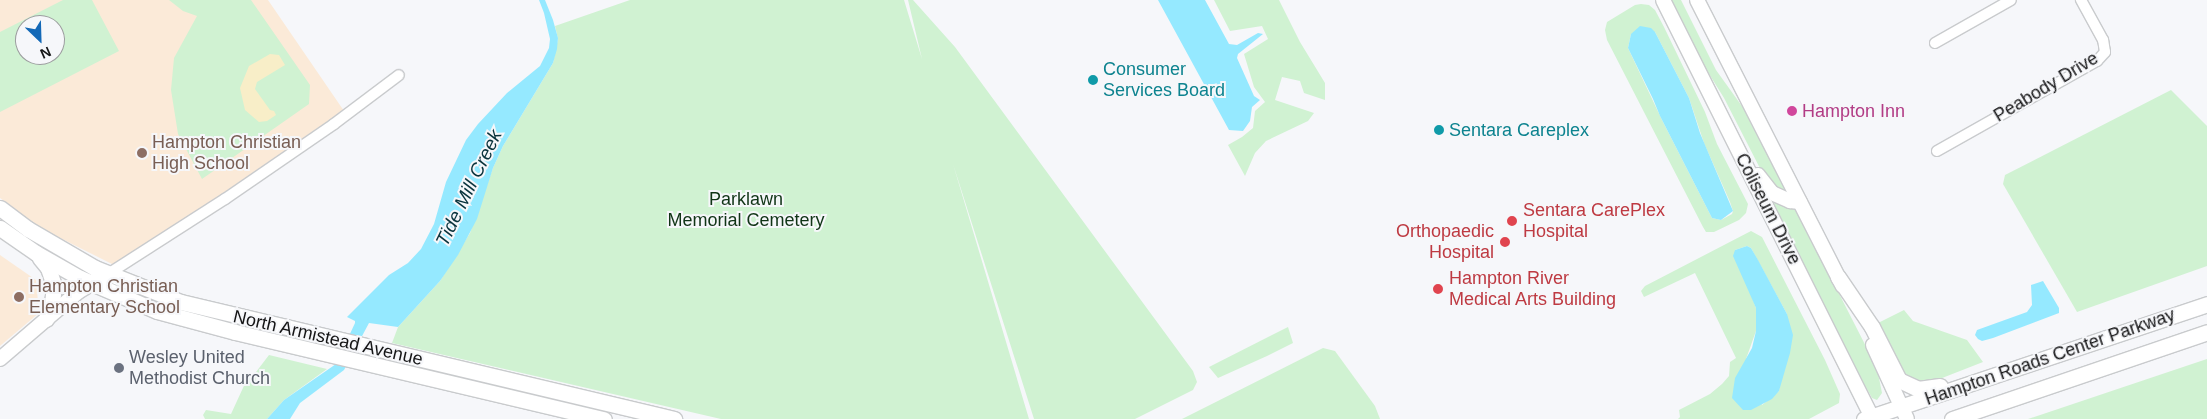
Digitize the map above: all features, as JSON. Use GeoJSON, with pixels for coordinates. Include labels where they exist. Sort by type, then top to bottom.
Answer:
{"type":"FeatureCollection","features":[{"type":"Feature","properties":{"kind":"main road","name":"North Armistead Avenue"},"geometry":{"type":"LineString","coordinates":[[0,208],[52,244],[108,274],[151,292],[204,309],[674,419]]}},
{"type":"Feature","properties":{"kind":"main road","name":"North Armistead Avenue"},"geometry":{"type":"LineString","coordinates":[[0,228],[36,253],[91,284],[157,311],[203,324],[604,419]]}},
{"type":"Feature","properties":{"kind":"main road"},"geometry":{"type":"LineString","coordinates":[[36,253],[48,268],[54,285],[52,306],[46,319]]}},
{"type":"Feature","properties":{"kind":"main road"},"geometry":{"type":"LineString","coordinates":[[1838,277],[1872,326],[1896,376],[1903,383],[1913,388],[1931,389],[1976,374],[2079,348]]}},
{"type":"Feature","properties":{"kind":"main road","name":"Hampton Roads Center Parkway"},"geometry":{"type":"LineString","coordinates":[[1870,418],[1904,413],[2079,348],[2207,304]]}},
{"type":"Feature","properties":{"kind":"main road","name":"Hampton Roads Center Parkway"},"geometry":{"type":"LineString","coordinates":[[1952,419],[2207,332]]}},
{"type":"Feature","properties":{"kind":"street","name":"Coliseum Drive"},"geometry":{"type":"LineString","coordinates":[[1662,0],[1870,418]]}},
{"type":"Feature","properties":{"kind":"street","name":"Coliseum Drive"},"geometry":{"type":"LineString","coordinates":[[1697,0],[1881,360],[1904,413]]}},
{"type":"Feature","properties":{"kind":"street"},"geometry":{"type":"LineString","coordinates":[[1934,43],[2012,0]]}},
{"type":"Feature","properties":{"kind":"street","name":"Peabody Drive"},"geometry":{"type":"LineString","coordinates":[[1937,151],[2098,61],[2105,52],[2103,40],[2081,0]]}},
{"type":"Feature","properties":{"kind":"street"},"geometry":{"type":"LineString","coordinates":[[1687,51],[1725,109],[1765,186],[1780,198],[1800,202]]}},
{"type":"Feature","properties":{"kind":"street"},"geometry":{"type":"LineString","coordinates":[[0,359],[46,319],[91,284],[225,199],[334,124],[399,75]]}},
{"type":"Feature","properties":{"kind":"shaded area","name":"Hampton Christian High School"},"geometry":{"type":"Polygon","coordinates":[[[0,0],[268,0],[344,111],[222,195],[114,265],[40,228],[0,198],[0,0]]]}},
{"type":"Feature","properties":{"kind":"shaded area","name":"Hampton Christian Elementary School"},"geometry":{"type":"Polygon","coordinates":[[[0,255],[36,280],[39,313],[0,346],[0,255]]]}},
{"type":"Feature","properties":{"kind":"green space"},"geometry":{"type":"Polygon","coordinates":[[[63,0],[92,0],[119,51],[0,112],[0,32],[15,24],[15,65],[65,65],[65,15],[33,15],[63,0]]]}},
{"type":"Feature","properties":{"kind":"green space"},"geometry":{"type":"Polygon","coordinates":[[[169,0],[251,0],[310,85],[309,104],[202,179],[178,134],[171,90],[174,58],[197,16],[183,11],[169,0]]]}},
{"type":"Feature","properties":{"kind":"green space","name":"Parklawn Memorial Cemetery"},"geometry":{"type":"Polygon","coordinates":[[[630,0],[904,0],[922,59],[908,0],[913,0],[955,47],[1193,371],[1197,382],[1193,390],[1135,419],[1034,419],[953,164],[1029,419],[721,419],[392,343],[398,327],[440,281],[470,233],[493,168],[503,146],[553,63],[558,39],[555,26],[630,0]]]}},
{"type":"Feature","properties":{"kind":"green space"},"geometry":{"type":"Polygon","coordinates":[[[1214,0],[1279,0],[1300,42],[1325,83],[1325,100],[1304,93],[1300,81],[1282,77],[1275,100],[1314,113],[1308,121],[1266,141],[1255,153],[1245,176],[1228,145],[1253,128],[1255,111],[1265,102],[1254,87],[1244,54],[1268,39],[1262,26],[1230,31],[1214,0]]]}},
{"type":"Feature","properties":{"kind":"green space"},"geometry":{"type":"Polygon","coordinates":[[[1671,0],[1681,0],[1716,70],[1749,116],[1785,184],[1783,191],[1767,182],[1724,98],[1696,53],[1671,0]]]}},
{"type":"Feature","properties":{"kind":"green space"},"geometry":{"type":"Polygon","coordinates":[[[1635,5],[1649,5],[1655,10],[1705,112],[1717,144],[1748,204],[1746,213],[1739,220],[1714,232],[1706,232],[1703,227],[1607,40],[1605,30],[1607,22],[1635,5]],[[1655,32],[1631,34],[1628,48],[1662,120],[1712,218],[1721,220],[1732,214],[1733,211],[1704,143],[1689,98],[1655,32]]]}},
{"type":"Feature","properties":{"kind":"green space"},"geometry":{"type":"Polygon","coordinates":[[[2171,90],[2207,126],[2207,266],[2077,312],[2003,184],[2005,175],[2171,90]]]}},
{"type":"Feature","properties":{"kind":"green space"},"geometry":{"type":"Polygon","coordinates":[[[1769,197],[1795,210],[1804,225],[1877,368],[1882,393],[1877,400],[1872,398],[1864,384],[1769,197]]]}},
{"type":"Feature","properties":{"kind":"green space"},"geometry":{"type":"Polygon","coordinates":[[[1751,231],[1762,237],[1825,360],[1840,394],[1839,403],[1809,419],[1678,419],[1680,417],[1679,410],[1710,394],[1722,384],[1729,376],[1730,362],[1736,358],[1695,273],[1644,297],[1641,291],[1645,286],[1751,231]],[[1747,246],[1735,250],[1756,308],[1756,331],[1746,359],[1762,405],[1779,391],[1787,314],[1751,248],[1747,246]]]}},
{"type":"Feature","properties":{"kind":"green space"},"geometry":{"type":"Polygon","coordinates":[[[1904,310],[1913,321],[1967,340],[1983,362],[1937,380],[1921,383],[1904,374],[1878,323],[1904,310]]]}},
{"type":"Feature","properties":{"kind":"green space"},"geometry":{"type":"Polygon","coordinates":[[[1288,327],[1293,343],[1218,378],[1209,367],[1288,327]]]}},
{"type":"Feature","properties":{"kind":"green space"},"geometry":{"type":"Polygon","coordinates":[[[1323,348],[1335,351],[1375,406],[1380,419],[1182,419],[1323,348]]]}},
{"type":"Feature","properties":{"kind":"green space"},"geometry":{"type":"Polygon","coordinates":[[[269,355],[327,369],[284,400],[267,419],[205,419],[203,415],[206,410],[231,414],[248,377],[256,372],[269,355]]]}},
{"type":"Feature","properties":{"kind":"green space"},"geometry":{"type":"Polygon","coordinates":[[[2207,359],[2207,419],[2028,419],[2189,365],[2207,359]]]}},
{"type":"Feature","properties":{"kind":"sand"},"geometry":{"type":"Polygon","coordinates":[[[270,54],[279,55],[285,65],[257,82],[255,89],[270,110],[274,111],[276,115],[267,121],[259,122],[245,110],[240,88],[249,66],[270,54]]]}},
{"type":"Feature","properties":{"kind":"water","name":"Tide Mill Creek"},"geometry":{"type":"Polygon","coordinates":[[[539,0],[545,0],[558,38],[553,63],[503,146],[493,168],[477,219],[458,255],[440,281],[398,327],[369,323],[344,370],[300,403],[290,419],[267,419],[284,400],[336,364],[355,323],[355,321],[347,317],[389,275],[408,263],[421,249],[434,224],[446,182],[466,140],[507,93],[540,66],[549,48],[550,39],[539,0]]]}},
{"type":"Feature","properties":{"kind":"water"},"geometry":{"type":"Polygon","coordinates":[[[1158,0],[1205,0],[1229,44],[1237,45],[1258,33],[1263,34],[1238,54],[1237,58],[1254,96],[1260,100],[1252,107],[1250,121],[1243,131],[1229,130],[1158,0]]]}},
{"type":"Feature","properties":{"kind":"water"},"geometry":{"type":"Polygon","coordinates":[[[1640,26],[1651,28],[1655,32],[1689,98],[1700,133],[1733,211],[1721,220],[1712,218],[1628,48],[1631,34],[1640,26]]]}},
{"type":"Feature","properties":{"kind":"water"},"geometry":{"type":"Polygon","coordinates":[[[1747,246],[1751,248],[1787,314],[1793,335],[1779,391],[1772,399],[1751,410],[1743,410],[1732,398],[1735,378],[1752,348],[1756,331],[1756,308],[1733,256],[1735,250],[1747,246]]]}},
{"type":"Feature","properties":{"kind":"water"},"geometry":{"type":"Polygon","coordinates":[[[2043,281],[2059,308],[2059,313],[1993,338],[1982,341],[1978,339],[1975,335],[1977,330],[2027,312],[2032,305],[2031,285],[2043,281]]]}},
{"type":"Feature","properties":{"kind":"place","name":"Consumer Services Board"},"geometry":{"type":"Point","coordinates":[1093,80]}},
{"type":"Feature","properties":{"kind":"place","name":"Hampton Inn"},"geometry":{"type":"Point","coordinates":[1792,111]}},
{"type":"Feature","properties":{"kind":"place","name":"Sentara Careplex"},"geometry":{"type":"Point","coordinates":[1439,130]}},
{"type":"Feature","properties":{"kind":"place","name":"Hampton Christian High School"},"geometry":{"type":"Point","coordinates":[142,153]}},
{"type":"Feature","properties":{"kind":"place","name":"Sentara CarePlex Hospital"},"geometry":{"type":"Point","coordinates":[1512,221]}},
{"type":"Feature","properties":{"kind":"place","name":"Orthopaedic Hospital"},"geometry":{"type":"Point","coordinates":[1505,242]}},
{"type":"Feature","properties":{"kind":"place","name":"Hampton River Medical Arts Building"},"geometry":{"type":"Point","coordinates":[1438,289]}},
{"type":"Feature","properties":{"kind":"place","name":"Hampton Christian Elementary School"},"geometry":{"type":"Point","coordinates":[19,297]}},
{"type":"Feature","properties":{"kind":"place","name":"Wesley United Methodist Church"},"geometry":{"type":"Point","coordinates":[119,368]}}]}
